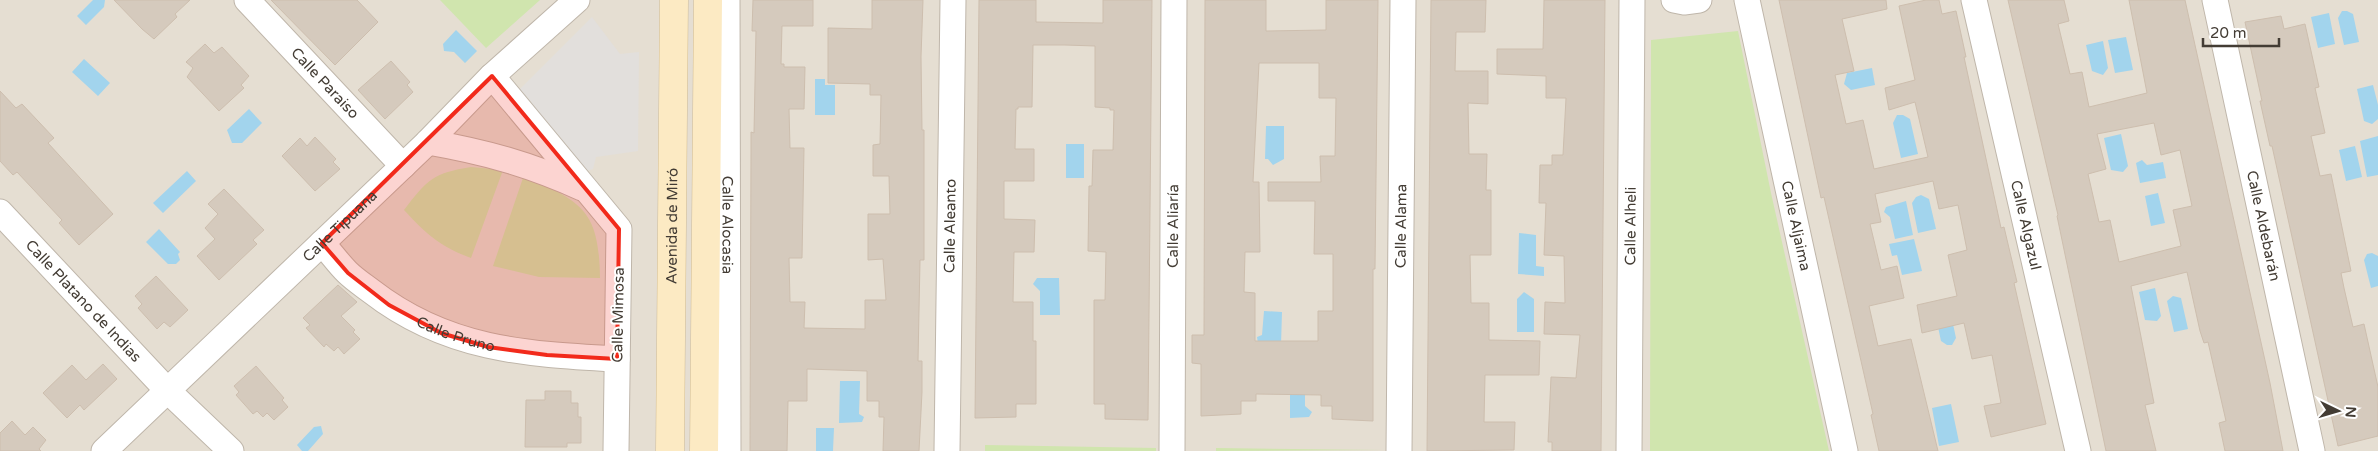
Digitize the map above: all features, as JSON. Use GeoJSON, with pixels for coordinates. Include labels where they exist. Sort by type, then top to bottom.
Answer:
{"type":"FeatureCollection","features":[{"type":"Feature","properties":{"kind":"main road","name":"Avenida de Miró"},"geometry":{"type":"LineString","coordinates":[[670,451],[674,0]]}},
{"type":"Feature","properties":{"kind":"main road"},"geometry":{"type":"LineString","coordinates":[[704,451],[708,0]]}},
{"type":"Feature","properties":{"kind":"street","name":"Calle Paraiso"},"geometry":{"type":"LineString","coordinates":[[247,0],[403,166]]}},
{"type":"Feature","properties":{"kind":"street","name":"Calle Tipuana"},"geometry":{"type":"LineString","coordinates":[[104,451],[428,142],[492,76],[577,0]]}},
{"type":"Feature","properties":{"kind":"street","name":"Calle Alocasia"},"geometry":{"type":"LineString","coordinates":[[728,0],[728,451]]}},
{"type":"Feature","properties":{"kind":"street","name":"Calle Aleanto"},"geometry":{"type":"LineString","coordinates":[[947,451],[954,0]]}},
{"type":"Feature","properties":{"kind":"street","name":"Calle Aliaría"},"geometry":{"type":"LineString","coordinates":[[1172,451],[1174,0]]}},
{"type":"Feature","properties":{"kind":"street","name":"Calle Alama"},"geometry":{"type":"LineString","coordinates":[[1399,451],[1403,0]]}},
{"type":"Feature","properties":{"kind":"street","name":"Calle Alheli"},"geometry":{"type":"LineString","coordinates":[[1629,451],[1632,0]]}},
{"type":"Feature","properties":{"kind":"street"},"geometry":{"type":"LineString","coordinates":[[1674,0],[1684,2],[1699,0]]}},
{"type":"Feature","properties":{"kind":"street","name":"Calle Aljaima"},"geometry":{"type":"LineString","coordinates":[[1747,0],[1845,451]]}},
{"type":"Feature","properties":{"kind":"street","name":"Calle Algazul"},"geometry":{"type":"LineString","coordinates":[[1974,0],[2078,451]]}},
{"type":"Feature","properties":{"kind":"street","name":"Calle Aldebarán"},"geometry":{"type":"LineString","coordinates":[[2215,0],[2312,451]]}},
{"type":"Feature","properties":{"kind":"street","name":"Calle Mimosa"},"geometry":{"type":"LineString","coordinates":[[492,76],[619,229],[616,451]]}},
{"type":"Feature","properties":{"kind":"street","name":"Calle Mimosa"},"geometry":{"type":"LineString","coordinates":[[428,142],[495,155],[538,168],[587,190]]}},
{"type":"Feature","properties":{"kind":"street","name":"Calle Platano de Indias"},"geometry":{"type":"LineString","coordinates":[[0,212],[168,390],[230,451]]}},
{"type":"Feature","properties":{"kind":"street","name":"Calle Pruno"},"geometry":{"type":"LineString","coordinates":[[322,243],[348,273],[389,305],[441,332],[488,347],[547,356],[617,359]]}},
{"type":"Feature","properties":{"kind":"highlighted area"},"geometry":{"type":"Polygon","coordinates":[[[492,76],[619,229],[617,359],[547,355],[488,347],[441,333],[389,305],[348,273],[322,243],[492,76]]]}},
{"type":"Feature","properties":{"kind":"shaded area"},"geometry":{"type":"Polygon","coordinates":[[[0,0],[2378,0],[2378,451],[0,451],[0,0]]]}},
{"type":"Feature","properties":{"kind":"shaded area"},"geometry":{"type":"Polygon","coordinates":[[[592,17],[620,54],[639,52],[638,151],[596,157],[593,169],[584,172],[517,92],[592,17]]]}},
{"type":"Feature","properties":{"kind":"green space"},"geometry":{"type":"Polygon","coordinates":[[[440,0],[540,0],[486,48],[440,0]]]}},
{"type":"Feature","properties":{"kind":"green space"},"geometry":{"type":"Polygon","coordinates":[[[1738,31],[1771,193],[1829,451],[1650,451],[1651,40],[1738,31]]]}},
{"type":"Feature","properties":{"kind":"green space"},"geometry":{"type":"Polygon","coordinates":[[[471,167],[503,170],[471,258],[434,239],[404,210],[425,185],[439,175],[471,167]]]}},
{"type":"Feature","properties":{"kind":"green space"},"geometry":{"type":"Polygon","coordinates":[[[524,175],[560,193],[583,211],[591,222],[596,237],[600,278],[539,277],[493,266],[524,175]]]}},
{"type":"Feature","properties":{"kind":"green space"},"geometry":{"type":"Polygon","coordinates":[[[985,445],[1156,448],[1156,451],[985,451],[985,445]]]}},
{"type":"Feature","properties":{"kind":"green space"},"geometry":{"type":"Polygon","coordinates":[[[1216,448],[1383,450],[1216,451],[1216,448]]]}},
{"type":"Feature","properties":{"kind":"water"},"geometry":{"type":"Polygon","coordinates":[[[93,0],[105,0],[104,7],[86,25],[77,16],[93,0]]]}},
{"type":"Feature","properties":{"kind":"water"},"geometry":{"type":"Polygon","coordinates":[[[2342,11],[2353,14],[2359,42],[2344,45],[2338,18],[2342,11]]]}},
{"type":"Feature","properties":{"kind":"water"},"geometry":{"type":"Polygon","coordinates":[[[2329,13],[2335,44],[2318,48],[2311,17],[2329,13]]]}},
{"type":"Feature","properties":{"kind":"water"},"geometry":{"type":"Polygon","coordinates":[[[456,30],[477,51],[465,63],[454,52],[444,51],[443,44],[456,30]]]}},
{"type":"Feature","properties":{"kind":"water"},"geometry":{"type":"Polygon","coordinates":[[[2126,37],[2133,70],[2115,73],[2108,40],[2126,37]]]}},
{"type":"Feature","properties":{"kind":"water"},"geometry":{"type":"Polygon","coordinates":[[[2103,41],[2108,68],[2103,75],[2092,71],[2086,45],[2103,41]]]}},
{"type":"Feature","properties":{"kind":"water"},"geometry":{"type":"Polygon","coordinates":[[[84,59],[110,83],[98,96],[72,72],[84,59]]]}},
{"type":"Feature","properties":{"kind":"water"},"geometry":{"type":"Polygon","coordinates":[[[1872,68],[1875,85],[1851,90],[1844,84],[1847,73],[1872,68]]]}},
{"type":"Feature","properties":{"kind":"water"},"geometry":{"type":"Polygon","coordinates":[[[815,79],[825,79],[825,85],[835,85],[835,115],[815,115],[815,79]]]}},
{"type":"Feature","properties":{"kind":"water"},"geometry":{"type":"Polygon","coordinates":[[[2373,85],[2378,105],[2378,119],[2372,124],[2364,121],[2357,89],[2373,85]]]}},
{"type":"Feature","properties":{"kind":"water"},"geometry":{"type":"Polygon","coordinates":[[[249,109],[262,123],[242,143],[232,143],[227,130],[249,109]]]}},
{"type":"Feature","properties":{"kind":"water"},"geometry":{"type":"Polygon","coordinates":[[[1897,115],[1903,115],[1910,119],[1918,154],[1901,158],[1893,123],[1897,115]]]}},
{"type":"Feature","properties":{"kind":"water"},"geometry":{"type":"Polygon","coordinates":[[[1266,126],[1284,126],[1284,159],[1273,165],[1268,159],[1265,159],[1266,126]]]}},
{"type":"Feature","properties":{"kind":"water"},"geometry":{"type":"Polygon","coordinates":[[[2121,134],[2128,166],[2123,172],[2111,170],[2104,138],[2121,134]]]}},
{"type":"Feature","properties":{"kind":"water"},"geometry":{"type":"Polygon","coordinates":[[[2378,136],[2378,175],[2367,177],[2360,141],[2378,136]]]}},
{"type":"Feature","properties":{"kind":"water"},"geometry":{"type":"Polygon","coordinates":[[[1066,144],[1084,144],[1084,178],[1066,178],[1066,144]]]}},
{"type":"Feature","properties":{"kind":"water"},"geometry":{"type":"Polygon","coordinates":[[[2355,146],[2362,177],[2346,181],[2339,150],[2355,146]]]}},
{"type":"Feature","properties":{"kind":"water"},"geometry":{"type":"Polygon","coordinates":[[[2142,160],[2147,165],[2163,162],[2166,178],[2140,183],[2136,163],[2142,160]]]}},
{"type":"Feature","properties":{"kind":"water"},"geometry":{"type":"Polygon","coordinates":[[[187,171],[196,181],[163,213],[153,203],[187,171]]]}},
{"type":"Feature","properties":{"kind":"water"},"geometry":{"type":"Polygon","coordinates":[[[2158,193],[2165,223],[2151,226],[2145,196],[2158,193]]]}},
{"type":"Feature","properties":{"kind":"water"},"geometry":{"type":"Polygon","coordinates":[[[1921,195],[1929,199],[1936,229],[1918,233],[1912,203],[1916,197],[1921,195]]]}},
{"type":"Feature","properties":{"kind":"water"},"geometry":{"type":"Polygon","coordinates":[[[1906,201],[1913,235],[1895,239],[1890,217],[1884,212],[1886,207],[1906,201]]]}},
{"type":"Feature","properties":{"kind":"water"},"geometry":{"type":"Polygon","coordinates":[[[159,229],[180,252],[178,254],[180,260],[176,264],[168,264],[146,242],[159,229]]]}},
{"type":"Feature","properties":{"kind":"water"},"geometry":{"type":"Polygon","coordinates":[[[1519,233],[1536,235],[1536,266],[1544,267],[1544,276],[1518,274],[1519,233]]]}},
{"type":"Feature","properties":{"kind":"water"},"geometry":{"type":"Polygon","coordinates":[[[1914,239],[1922,271],[1902,275],[1897,255],[1892,256],[1889,244],[1914,239]]]}},
{"type":"Feature","properties":{"kind":"water"},"geometry":{"type":"Polygon","coordinates":[[[2372,253],[2378,256],[2378,286],[2371,288],[2364,260],[2367,254],[2372,253]]]}},
{"type":"Feature","properties":{"kind":"water"},"geometry":{"type":"Polygon","coordinates":[[[1037,278],[1059,278],[1060,315],[1040,315],[1040,291],[1033,284],[1037,278]]]}},
{"type":"Feature","properties":{"kind":"water"},"geometry":{"type":"Polygon","coordinates":[[[2155,288],[2161,316],[2157,321],[2145,320],[2139,292],[2155,288]]]}},
{"type":"Feature","properties":{"kind":"water"},"geometry":{"type":"Polygon","coordinates":[[[1524,292],[1534,299],[1534,332],[1517,332],[1517,299],[1524,292]]]}},
{"type":"Feature","properties":{"kind":"water"},"geometry":{"type":"Polygon","coordinates":[[[2173,296],[2181,298],[2188,329],[2174,332],[2167,301],[2173,296]]]}},
{"type":"Feature","properties":{"kind":"water"},"geometry":{"type":"Polygon","coordinates":[[[1950,310],[1956,338],[1952,345],[1947,345],[1941,341],[1935,313],[1950,310]]]}},
{"type":"Feature","properties":{"kind":"water"},"geometry":{"type":"Polygon","coordinates":[[[1264,311],[1282,312],[1281,345],[1258,343],[1257,337],[1262,335],[1264,311]]]}},
{"type":"Feature","properties":{"kind":"water"},"geometry":{"type":"Polygon","coordinates":[[[840,381],[860,381],[859,414],[864,417],[862,422],[839,423],[840,381]]]}},
{"type":"Feature","properties":{"kind":"water"},"geometry":{"type":"Polygon","coordinates":[[[1290,386],[1305,387],[1305,406],[1312,412],[1309,417],[1290,418],[1290,386]]]}},
{"type":"Feature","properties":{"kind":"water"},"geometry":{"type":"Polygon","coordinates":[[[1951,404],[1959,442],[1939,446],[1932,408],[1951,404]]]}},
{"type":"Feature","properties":{"kind":"water"},"geometry":{"type":"Polygon","coordinates":[[[321,426],[323,434],[308,451],[302,451],[297,445],[314,427],[321,426]]]}},
{"type":"Feature","properties":{"kind":"water"},"geometry":{"type":"Polygon","coordinates":[[[816,428],[834,428],[833,451],[816,451],[816,428]]]}},
{"type":"Feature","properties":{"kind":"building"},"geometry":{"type":"Polygon","coordinates":[[[114,0],[190,0],[175,14],[177,17],[154,39],[114,0]]]}},
{"type":"Feature","properties":{"kind":"building"},"geometry":{"type":"Polygon","coordinates":[[[271,0],[357,0],[378,22],[335,65],[271,0]]]}},
{"type":"Feature","properties":{"kind":"building"},"geometry":{"type":"Polygon","coordinates":[[[753,0],[813,0],[813,26],[782,26],[781,64],[784,64],[784,67],[805,67],[804,109],[789,109],[790,148],[804,148],[802,258],[789,258],[790,302],[805,302],[804,328],[865,329],[865,300],[886,300],[883,259],[868,260],[868,214],[890,214],[889,176],[873,176],[873,145],[880,144],[881,95],[870,95],[870,84],[828,83],[828,28],[872,29],[872,0],[923,0],[921,57],[922,130],[924,130],[924,260],[920,260],[918,361],[922,361],[922,392],[919,451],[883,451],[884,417],[879,417],[879,401],[867,401],[867,371],[807,369],[807,401],[788,401],[787,451],[750,451],[751,132],[754,133],[756,31],[752,31],[753,0]]]}},
{"type":"Feature","properties":{"kind":"building"},"geometry":{"type":"Polygon","coordinates":[[[979,0],[1036,0],[1036,22],[1103,23],[1103,0],[1152,0],[1148,420],[1105,419],[1105,404],[1094,404],[1094,300],[1105,300],[1106,252],[1088,251],[1089,186],[1092,186],[1093,150],[1113,150],[1114,110],[1095,107],[1095,46],[1065,45],[1033,45],[1032,107],[1018,107],[1016,109],[1015,149],[1034,149],[1034,181],[1004,181],[1004,219],[1035,220],[1034,252],[1014,252],[1013,302],[1033,302],[1033,341],[1036,341],[1036,404],[1016,404],[1016,417],[975,418],[979,0]]]}},
{"type":"Feature","properties":{"kind":"building"},"geometry":{"type":"Polygon","coordinates":[[[1205,0],[1266,0],[1266,31],[1326,30],[1326,0],[1378,0],[1375,269],[1373,269],[1373,421],[1332,419],[1332,406],[1321,406],[1321,395],[1256,394],[1256,401],[1241,401],[1241,414],[1201,416],[1201,364],[1192,363],[1192,335],[1204,335],[1205,0]],[[1259,63],[1253,182],[1259,182],[1260,252],[1245,252],[1244,292],[1255,293],[1255,341],[1318,341],[1318,311],[1333,311],[1333,254],[1314,254],[1315,201],[1268,201],[1268,182],[1321,182],[1320,156],[1335,156],[1336,98],[1319,98],[1319,63],[1259,63]]]}},
{"type":"Feature","properties":{"kind":"building"},"geometry":{"type":"Polygon","coordinates":[[[1431,0],[1486,0],[1485,32],[1456,32],[1455,71],[1488,71],[1488,104],[1468,103],[1469,154],[1487,154],[1486,190],[1491,190],[1491,255],[1470,255],[1471,303],[1489,303],[1489,340],[1540,341],[1539,375],[1485,375],[1484,422],[1515,422],[1514,450],[1427,451],[1431,0]]]}},
{"type":"Feature","properties":{"kind":"building"},"geometry":{"type":"Polygon","coordinates":[[[1544,0],[1605,0],[1601,451],[1552,451],[1552,442],[1548,442],[1551,377],[1576,378],[1580,335],[1544,334],[1545,302],[1565,303],[1564,256],[1544,255],[1546,203],[1539,203],[1540,165],[1552,165],[1552,155],[1563,155],[1566,98],[1546,98],[1546,76],[1497,74],[1497,49],[1543,49],[1544,0]]]}},
{"type":"Feature","properties":{"kind":"building"},"geometry":{"type":"Polygon","coordinates":[[[1779,0],[1886,0],[1887,9],[1842,19],[1854,71],[1835,75],[1846,124],[1863,120],[1874,169],[1928,157],[1915,102],[1889,110],[1885,88],[1915,80],[1899,6],[1926,0],[1939,0],[1942,14],[1956,11],[1966,57],[1964,57],[2001,228],[2004,227],[2017,282],[2014,283],[2046,424],[1991,437],[1984,406],[2001,403],[1992,355],[1972,359],[1964,323],[1922,333],[1917,305],[1957,296],[1948,255],[1967,250],[1958,205],[1939,209],[1933,181],[1875,194],[1881,222],[1870,224],[1881,270],[1897,266],[1904,298],[1869,306],[1878,346],[1911,339],[1938,451],[1879,451],[1871,415],[1873,414],[1824,197],[1821,198],[1779,0]]]}},
{"type":"Feature","properties":{"kind":"building"},"geometry":{"type":"Polygon","coordinates":[[[2008,0],[2064,0],[2069,21],[2058,24],[2070,74],[2082,72],[2089,107],[2147,93],[2129,0],[2185,0],[2270,383],[2283,451],[2225,451],[2219,423],[2226,421],[2208,342],[2204,343],[2200,331],[2187,272],[2131,286],[2154,403],[2145,405],[2156,451],[2106,451],[2058,215],[2008,0]],[[2154,123],[2097,134],[2106,169],[2088,174],[2099,222],[2110,220],[2119,262],[2181,246],[2173,210],[2192,206],[2180,150],[2161,155],[2154,123]]]}},
{"type":"Feature","properties":{"kind":"building"},"geometry":{"type":"Polygon","coordinates":[[[2281,16],[2284,29],[2305,24],[2319,87],[2315,88],[2325,133],[2311,136],[2320,176],[2331,174],[2351,271],[2341,273],[2344,288],[2353,327],[2364,324],[2378,387],[2378,436],[2338,446],[2272,146],[2270,146],[2260,101],[2262,101],[2245,22],[2281,16]]]}},
{"type":"Feature","properties":{"kind":"building"},"geometry":{"type":"Polygon","coordinates":[[[205,44],[214,53],[222,47],[249,76],[241,85],[244,88],[219,111],[187,77],[193,68],[186,62],[205,44]]]}},
{"type":"Feature","properties":{"kind":"building"},"geometry":{"type":"Polygon","coordinates":[[[391,61],[410,82],[407,85],[413,92],[385,119],[358,90],[391,61]]]}},
{"type":"Feature","properties":{"kind":"building"},"geometry":{"type":"Polygon","coordinates":[[[0,91],[16,108],[22,104],[54,138],[48,143],[113,214],[79,245],[59,223],[62,220],[17,172],[13,175],[0,161],[0,91]]]}},
{"type":"Feature","properties":{"kind":"building"},"geometry":{"type":"Polygon","coordinates":[[[315,137],[336,159],[333,162],[340,169],[315,191],[282,156],[300,138],[307,146],[315,137]]]}},
{"type":"Feature","properties":{"kind":"building"},"geometry":{"type":"Polygon","coordinates":[[[224,189],[264,230],[253,240],[257,244],[219,280],[197,256],[215,239],[205,228],[218,214],[208,204],[224,189]]]}},
{"type":"Feature","properties":{"kind":"building"},"geometry":{"type":"Polygon","coordinates":[[[156,276],[188,310],[170,327],[164,322],[157,329],[138,308],[142,304],[135,296],[156,276]]]}},
{"type":"Feature","properties":{"kind":"building"},"geometry":{"type":"Polygon","coordinates":[[[338,285],[357,302],[341,316],[355,330],[353,332],[360,339],[344,354],[338,347],[334,351],[326,344],[324,347],[306,328],[310,325],[303,318],[338,285]]]}},
{"type":"Feature","properties":{"kind":"building"},"geometry":{"type":"Polygon","coordinates":[[[103,364],[117,379],[84,410],[80,405],[67,418],[43,393],[72,365],[86,380],[103,364]]]}},
{"type":"Feature","properties":{"kind":"building"},"geometry":{"type":"Polygon","coordinates":[[[256,366],[284,398],[282,400],[288,407],[274,420],[267,413],[263,417],[257,411],[253,414],[236,395],[239,392],[234,386],[256,366]]]}},
{"type":"Feature","properties":{"kind":"building"},"geometry":{"type":"Polygon","coordinates":[[[545,391],[571,391],[571,403],[578,403],[578,417],[581,417],[581,443],[567,443],[567,447],[525,447],[526,400],[545,400],[545,391]]]}},
{"type":"Feature","properties":{"kind":"building"},"geometry":{"type":"Polygon","coordinates":[[[12,421],[25,435],[33,427],[46,440],[39,449],[41,451],[0,451],[0,433],[12,421]]]}}]}
